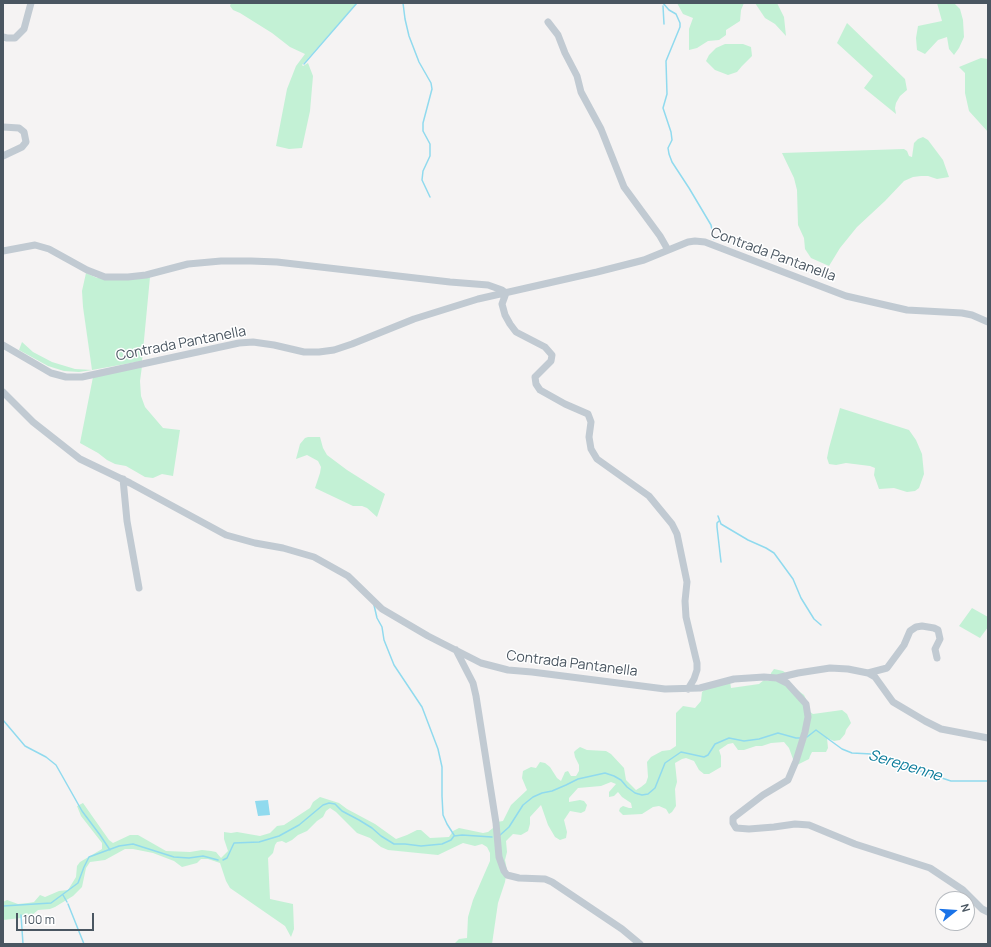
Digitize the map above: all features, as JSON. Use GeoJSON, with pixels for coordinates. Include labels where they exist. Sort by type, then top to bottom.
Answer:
{"type":"FeatureCollection","features":[{"type":"Feature","properties":{"kind":"street"},"geometry":{"type":"LineString","coordinates":[[3,37],[15,38],[24,29],[31,3]]}},
{"type":"Feature","properties":{"kind":"street"},"geometry":{"type":"LineString","coordinates":[[548,22],[558,35],[565,53],[577,76],[581,92],[601,129],[624,187],[660,236],[668,250]]}},
{"type":"Feature","properties":{"kind":"street"},"geometry":{"type":"LineString","coordinates":[[3,127],[19,128],[24,132],[26,142],[22,147],[3,156]]}},
{"type":"Feature","properties":{"kind":"street","name":"Contrada Pantanella"},"geometry":{"type":"LineString","coordinates":[[3,344],[52,373],[66,377],[82,377],[239,343],[253,342],[304,352],[334,350],[414,319],[478,300],[630,264],[644,260],[688,242],[695,241],[705,242],[846,296],[907,310],[962,313],[972,315],[988,322]]}},
{"type":"Feature","properties":{"kind":"street"},"geometry":{"type":"LineString","coordinates":[[3,251],[36,245],[50,249],[87,270],[105,277],[128,278],[188,264],[221,261],[277,262],[488,285],[502,290],[506,293],[502,304],[505,315],[516,332],[545,347],[552,355],[551,362],[535,377],[536,384],[540,390],[588,414],[590,422],[589,437],[591,449],[597,459],[649,496],[672,524],[677,534],[687,582],[685,601],[686,617],[697,663],[697,670],[694,679],[688,688]]}},
{"type":"Feature","properties":{"kind":"street","name":"Contrada Pantanella"},"geometry":{"type":"LineString","coordinates":[[3,392],[33,422],[80,458],[226,535],[255,543],[283,548],[314,557],[348,576],[382,609],[428,636],[481,664],[508,670],[665,690],[700,688],[734,679],[764,677],[777,678],[830,668],[848,669],[868,673]]}},
{"type":"Feature","properties":{"kind":"street"},"geometry":{"type":"LineString","coordinates":[[122,479],[127,521],[139,588]]}},
{"type":"Feature","properties":{"kind":"street"},"geometry":{"type":"LineString","coordinates":[[868,673],[887,668],[904,646],[912,628],[916,627],[922,626],[938,630],[940,639],[935,649],[937,658]]}},
{"type":"Feature","properties":{"kind":"street"},"geometry":{"type":"LineString","coordinates":[[456,650],[473,683],[476,696],[496,823],[499,857],[504,871],[507,875],[519,878],[545,879],[552,882],[622,929],[640,944]]}},
{"type":"Feature","properties":{"kind":"street"},"geometry":{"type":"LineString","coordinates":[[868,673],[874,677],[893,702],[925,721],[941,729],[988,738]]}},
{"type":"Feature","properties":{"kind":"street"},"geometry":{"type":"LineString","coordinates":[[777,678],[787,683],[806,704],[808,709],[805,732],[788,780],[763,795],[733,818],[733,823],[736,828],[774,828],[795,824],[809,825],[855,844],[930,868],[962,890],[982,909],[988,912]]}},
{"type":"Feature","properties":{"kind":"green space"},"geometry":{"type":"Polygon","coordinates":[[[231,3],[357,3],[302,65],[303,66],[308,63],[313,76],[310,111],[302,148],[289,149],[276,146],[287,89],[296,66],[305,54],[290,47],[272,33],[233,10],[230,6],[231,3]]]}},
{"type":"Feature","properties":{"kind":"green space"},"geometry":{"type":"Polygon","coordinates":[[[677,3],[744,3],[741,10],[740,21],[726,30],[726,35],[719,40],[708,41],[697,48],[689,50],[689,29],[693,18],[683,14],[677,3]]]}},
{"type":"Feature","properties":{"kind":"green space"},"geometry":{"type":"Polygon","coordinates":[[[755,3],[777,3],[784,17],[786,36],[775,24],[765,18],[755,3]]]}},
{"type":"Feature","properties":{"kind":"green space"},"geometry":{"type":"Polygon","coordinates":[[[937,3],[954,3],[960,9],[963,20],[964,37],[954,55],[949,49],[947,37],[938,40],[925,54],[917,50],[916,38],[918,26],[942,21],[937,3]]]}},
{"type":"Feature","properties":{"kind":"green space"},"geometry":{"type":"Polygon","coordinates":[[[847,23],[905,79],[907,90],[900,96],[896,103],[896,114],[864,88],[873,76],[837,43],[847,23]]]}},
{"type":"Feature","properties":{"kind":"green space"},"geometry":{"type":"Polygon","coordinates":[[[725,44],[743,44],[751,47],[752,56],[737,72],[728,75],[715,70],[706,61],[709,55],[716,48],[725,44]]]}},
{"type":"Feature","properties":{"kind":"green space"},"geometry":{"type":"Polygon","coordinates":[[[981,58],[988,59],[988,132],[969,111],[965,93],[965,73],[959,67],[981,58]]]}},
{"type":"Feature","properties":{"kind":"green space"},"geometry":{"type":"Polygon","coordinates":[[[923,137],[928,140],[943,160],[949,177],[937,179],[928,176],[921,176],[913,177],[904,181],[857,227],[840,248],[829,266],[811,258],[805,249],[804,238],[798,225],[797,190],[794,178],[782,153],[904,149],[907,151],[909,156],[912,157],[914,143],[923,137]]]}},
{"type":"Feature","properties":{"kind":"green space"},"geometry":{"type":"Polygon","coordinates":[[[86,273],[97,278],[150,277],[142,361],[92,370],[82,291],[86,273]]]}},
{"type":"Feature","properties":{"kind":"green space"},"geometry":{"type":"Polygon","coordinates":[[[22,342],[33,352],[52,362],[75,369],[92,370],[79,372],[64,371],[48,366],[19,350],[22,342]]]}},
{"type":"Feature","properties":{"kind":"green space"},"geometry":{"type":"Polygon","coordinates":[[[142,366],[140,381],[141,396],[145,407],[163,428],[180,430],[173,476],[162,474],[153,478],[145,477],[126,466],[115,464],[107,460],[80,443],[93,377],[142,366]]]}},
{"type":"Feature","properties":{"kind":"green space"},"geometry":{"type":"Polygon","coordinates":[[[840,408],[909,430],[916,440],[922,454],[924,474],[919,488],[915,491],[907,492],[894,488],[879,489],[874,475],[875,468],[846,463],[836,465],[829,464],[827,458],[840,408]]]}},
{"type":"Feature","properties":{"kind":"green space"},"geometry":{"type":"Polygon","coordinates":[[[320,437],[327,455],[347,470],[385,494],[377,517],[367,508],[362,506],[353,506],[315,488],[321,467],[318,461],[307,455],[296,459],[300,444],[305,438],[320,437]]]}},
{"type":"Feature","properties":{"kind":"green space"},"geometry":{"type":"Polygon","coordinates":[[[972,608],[988,617],[988,627],[980,638],[959,626],[972,608]]]}},
{"type":"Feature","properties":{"kind":"green space"},"geometry":{"type":"Polygon","coordinates":[[[774,669],[783,671],[787,674],[783,679],[804,695],[807,701],[806,709],[813,714],[842,710],[847,714],[851,723],[840,740],[834,741],[827,738],[828,748],[826,752],[812,752],[809,759],[797,765],[789,748],[784,742],[756,746],[744,750],[738,750],[733,743],[728,744],[719,750],[721,756],[721,767],[709,774],[704,774],[699,770],[694,761],[686,758],[682,759],[675,763],[677,782],[675,789],[676,806],[669,814],[666,809],[659,806],[653,807],[642,814],[623,815],[619,811],[620,808],[623,806],[632,808],[631,803],[622,797],[618,792],[614,796],[609,797],[609,792],[616,784],[611,782],[601,786],[578,788],[569,798],[569,802],[580,800],[584,801],[587,805],[585,811],[581,813],[570,811],[564,820],[567,832],[566,838],[560,840],[555,837],[548,825],[541,805],[530,817],[528,831],[521,835],[513,834],[506,841],[507,852],[505,860],[507,870],[505,882],[498,903],[492,944],[454,944],[459,939],[467,938],[468,917],[473,900],[490,861],[490,853],[487,847],[482,844],[475,846],[463,843],[438,855],[388,850],[381,847],[370,838],[357,833],[330,808],[326,811],[323,817],[307,831],[286,843],[282,841],[277,842],[273,853],[268,858],[270,899],[293,904],[294,929],[291,937],[285,926],[230,888],[220,863],[208,859],[201,859],[197,863],[182,867],[174,861],[153,853],[133,849],[125,849],[105,860],[90,862],[86,868],[82,887],[73,896],[55,907],[38,910],[30,917],[3,920],[3,902],[7,900],[18,904],[34,902],[40,895],[45,897],[59,891],[68,890],[76,877],[77,866],[80,862],[102,849],[102,843],[81,816],[77,806],[83,803],[109,840],[113,843],[130,835],[138,835],[166,851],[211,851],[216,852],[221,858],[228,851],[224,839],[224,832],[237,832],[260,836],[270,833],[277,826],[284,825],[310,808],[313,802],[320,797],[339,803],[375,824],[396,839],[417,830],[421,830],[430,838],[449,837],[453,831],[459,828],[483,833],[488,832],[497,822],[503,821],[511,805],[527,790],[522,778],[523,771],[531,767],[536,768],[540,762],[545,763],[550,767],[557,778],[561,781],[565,772],[568,771],[571,776],[576,776],[579,771],[579,765],[574,752],[580,747],[587,750],[606,751],[611,754],[624,768],[626,780],[636,790],[646,783],[648,777],[647,762],[651,757],[662,751],[670,750],[676,746],[676,713],[683,706],[695,708],[701,701],[702,692],[705,689],[730,681],[731,688],[759,684],[764,680],[769,681],[771,673],[774,669]]]}},
{"type":"Feature","properties":{"kind":"water"},"geometry":{"type":"Polygon","coordinates":[[[268,800],[270,815],[258,816],[255,801],[268,800]]]}},
{"type":"Feature","properties":{"kind":"waterway"},"geometry":{"type":"LineString","coordinates":[[304,64],[357,3]]}},
{"type":"Feature","properties":{"kind":"waterway"},"geometry":{"type":"LineString","coordinates":[[403,3],[409,36],[419,62],[431,83],[432,89],[423,123],[423,131],[430,144],[430,156],[423,171],[422,180],[430,197]]}},
{"type":"Feature","properties":{"kind":"waterway"},"geometry":{"type":"LineString","coordinates":[[663,3],[669,10],[676,14],[680,23],[680,27],[666,61],[667,94],[663,108],[671,132],[672,140],[668,148],[669,154],[672,162],[711,225],[714,239]]}},
{"type":"Feature","properties":{"kind":"waterway"},"geometry":{"type":"LineString","coordinates":[[663,6],[664,24]]}},
{"type":"Feature","properties":{"kind":"waterway"},"geometry":{"type":"LineString","coordinates":[[718,516],[721,524],[774,553],[793,579],[801,598],[814,619],[821,625]]}},
{"type":"Feature","properties":{"kind":"waterway"},"geometry":{"type":"LineString","coordinates":[[719,521],[717,523],[717,527],[721,562]]}},
{"type":"Feature","properties":{"kind":"waterway"},"geometry":{"type":"LineString","coordinates":[[374,605],[377,618],[382,627],[384,640],[394,665],[422,707],[438,749],[442,767],[443,815],[454,835]]}},
{"type":"Feature","properties":{"kind":"waterway"},"geometry":{"type":"LineString","coordinates":[[3,720],[25,746],[46,757],[56,765],[82,811],[110,850]]}},
{"type":"Feature","properties":{"kind":"waterway","name":"Serepenne"},"geometry":{"type":"LineString","coordinates":[[807,737],[816,730],[842,749],[852,753],[872,754],[951,781],[988,781]]}},
{"type":"Feature","properties":{"kind":"waterway","name":"Serepenne"},"geometry":{"type":"LineString","coordinates":[[499,836],[509,827],[523,805],[533,797],[552,791],[578,779],[605,773],[621,780],[635,793],[642,795],[648,794],[655,788],[665,763],[681,752],[704,757],[708,755],[715,744],[729,738],[744,741],[759,739],[778,733],[801,738]]}},
{"type":"Feature","properties":{"kind":"waterway","name":"Serepenne"},"geometry":{"type":"LineString","coordinates":[[223,860],[227,858],[234,843],[259,842],[279,836],[299,825],[323,805],[329,803],[335,804],[342,811],[372,828],[394,844],[421,846],[442,844],[451,840],[454,836],[462,835],[492,837]]}},
{"type":"Feature","properties":{"kind":"waterway","name":"Serepenne"},"geometry":{"type":"LineString","coordinates":[[3,906],[51,903],[78,883],[89,857],[119,846],[133,844],[174,857],[189,858],[203,856],[218,860]]}},
{"type":"Feature","properties":{"kind":"waterway"},"geometry":{"type":"LineString","coordinates":[[63,895],[67,902]]}},
{"type":"Feature","properties":{"kind":"waterway"},"geometry":{"type":"LineString","coordinates":[[68,904],[84,944]]}},
{"type":"Feature","properties":{"kind":"waterway"},"geometry":{"type":"LineString","coordinates":[[21,915],[23,944]]}}]}
